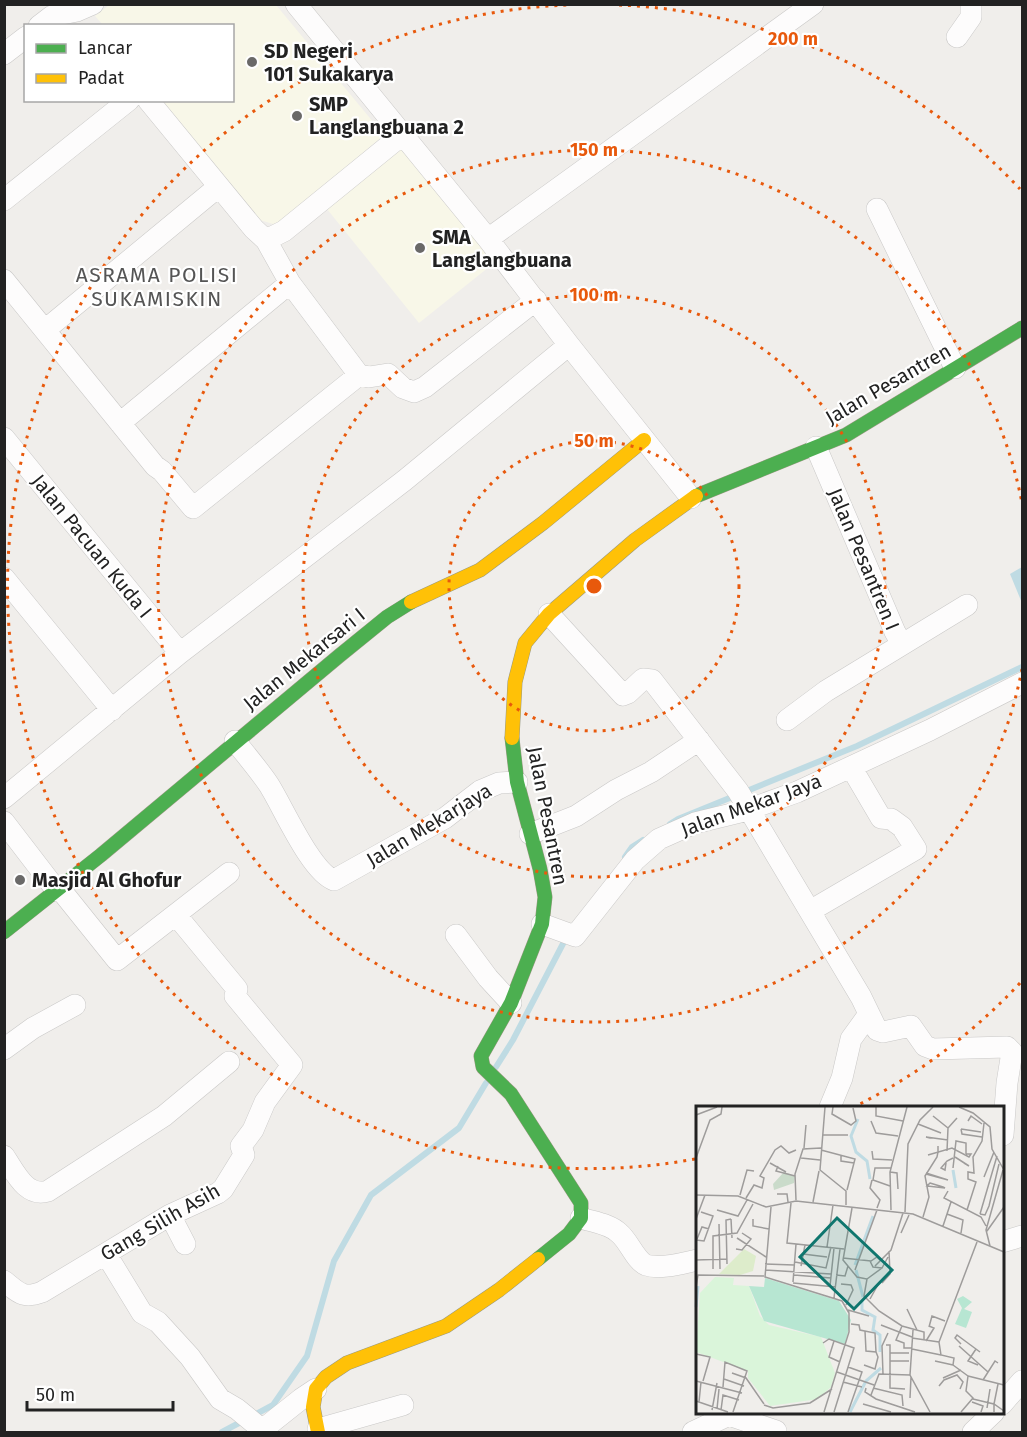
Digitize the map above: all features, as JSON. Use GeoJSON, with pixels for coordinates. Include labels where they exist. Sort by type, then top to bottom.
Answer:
{"type":"FeatureCollection","features":[{"type":"Feature","properties":{"kind":"street"},"geometry":{"type":"LineString","coordinates":[[296,4],[488,239],[691,498]]}},
{"type":"Feature","properties":{"kind":"street"},"geometry":{"type":"LineString","coordinates":[[488,239],[813,4]]}},
{"type":"Feature","properties":{"kind":"street"},"geometry":{"type":"LineString","coordinates":[[957,37],[971,17],[971,4]]}},
{"type":"Feature","properties":{"kind":"street"},"geometry":{"type":"LineString","coordinates":[[41,24],[52,15],[86,14]]}},
{"type":"Feature","properties":{"kind":"street"},"geometry":{"type":"LineString","coordinates":[[4,54],[24,39]]}},
{"type":"Feature","properties":{"kind":"street"},"geometry":{"type":"LineString","coordinates":[[4,200],[126,102]]}},
{"type":"Feature","properties":{"kind":"street"},"geometry":{"type":"LineString","coordinates":[[150,102],[218,187],[266,240],[290,283],[359,375],[369,377],[388,374],[403,388],[414,392],[426,387],[536,300]]}},
{"type":"Feature","properties":{"kind":"street"},"geometry":{"type":"LineString","coordinates":[[266,240],[284,231],[402,135]]}},
{"type":"Feature","properties":{"kind":"street"},"geometry":{"type":"LineString","coordinates":[[45,330],[218,187]]}},
{"type":"Feature","properties":{"kind":"street"},"geometry":{"type":"LineString","coordinates":[[877,209],[955,368]]}},
{"type":"Feature","properties":{"kind":"street"},"geometry":{"type":"LineString","coordinates":[[4,280],[155,466],[162,471],[193,508],[359,375]]}},
{"type":"Feature","properties":{"kind":"street"},"geometry":{"type":"LineString","coordinates":[[120,423],[290,283]]}},
{"type":"Feature","properties":{"kind":"street","name":"Jalan Pesantren"},"geometry":{"type":"LineString","coordinates":[[581,1218],[581,1203],[511,1094],[483,1067],[481,1056],[511,1003],[558,930],[545,897],[517,782],[512,737],[515,682],[525,643],[549,614],[635,540],[691,498],[846,435],[1023,328]]}},
{"type":"Feature","properties":{"kind":"street"},"geometry":{"type":"LineString","coordinates":[[4,798],[180,653],[405,480],[569,345]]}},
{"type":"Feature","properties":{"kind":"street","name":"Jalan Pacuan Kuda I"},"geometry":{"type":"LineString","coordinates":[[4,438],[180,653]]}},
{"type":"Feature","properties":{"kind":"street","name":"Jalan Mekarsari I"},"geometry":{"type":"LineString","coordinates":[[4,932],[58,890],[235,741],[390,615],[418,597],[451,585],[478,571],[644,440]]}},
{"type":"Feature","properties":{"kind":"street","name":"Jalan Pesantren I"},"geometry":{"type":"LineString","coordinates":[[788,720],[826,690],[902,644],[816,447]]}},
{"type":"Feature","properties":{"kind":"street"},"geometry":{"type":"LineString","coordinates":[[4,578],[111,710]]}},
{"type":"Feature","properties":{"kind":"street"},"geometry":{"type":"LineString","coordinates":[[902,644],[967,605]]}},
{"type":"Feature","properties":{"kind":"street"},"geometry":{"type":"LineString","coordinates":[[549,614],[623,695],[643,679],[652,680],[744,801],[879,1032],[911,1026],[925,1046],[933,1049],[1010,1048],[1012,1052],[1007,1083],[1009,1135]]}},
{"type":"Feature","properties":{"kind":"street","name":"Jalan Mekar Jaya"},"geometry":{"type":"LineString","coordinates":[[558,930],[575,936],[634,860],[659,839],[744,801],[797,792],[930,730],[1023,683]]}},
{"type":"Feature","properties":{"kind":"street"},"geometry":{"type":"LineString","coordinates":[[530,834],[576,816],[616,790],[651,772],[699,740]]}},
{"type":"Feature","properties":{"kind":"street","name":"Jalan Mekarjaya"},"geometry":{"type":"LineString","coordinates":[[235,741],[268,784],[309,855],[328,877],[334,880],[445,818],[480,791],[499,783],[517,782]]}},
{"type":"Feature","properties":{"kind":"street"},"geometry":{"type":"LineString","coordinates":[[810,911],[916,849],[902,827],[891,819],[881,818],[851,767]]}},
{"type":"Feature","properties":{"kind":"street"},"geometry":{"type":"LineString","coordinates":[[4,822],[117,960],[229,873]]}},
{"type":"Feature","properties":{"kind":"street","name":"Gang Silih Asih"},"geometry":{"type":"LineString","coordinates":[[4,1281],[22,1295],[42,1292],[170,1215],[218,1193],[223,1189],[244,1155],[241,1146],[253,1130],[265,1102],[292,1065],[235,996],[237,989],[176,915]]}},
{"type":"Feature","properties":{"kind":"street"},"geometry":{"type":"LineString","coordinates":[[456,935],[488,978],[511,1003]]}},
{"type":"Feature","properties":{"kind":"street"},"geometry":{"type":"LineString","coordinates":[[4,1049],[33,1028],[75,1005]]}},
{"type":"Feature","properties":{"kind":"street"},"geometry":{"type":"LineString","coordinates":[[830,1106],[842,1078],[851,1039],[869,1014]]}},
{"type":"Feature","properties":{"kind":"street"},"geometry":{"type":"LineString","coordinates":[[4,1156],[28,1188],[42,1193],[48,1191],[164,1116],[229,1062]]}},
{"type":"Feature","properties":{"kind":"street"},"geometry":{"type":"LineString","coordinates":[[170,1215],[185,1244]]}},
{"type":"Feature","properties":{"kind":"street"},"geometry":{"type":"LineString","coordinates":[[106,1254],[142,1314],[158,1322],[190,1357],[220,1399],[237,1409],[260,1429],[316,1389],[326,1377],[347,1363],[446,1326],[499,1290],[569,1234],[581,1218],[614,1228],[642,1262],[648,1266],[696,1260]]}},
{"type":"Feature","properties":{"kind":"street"},"geometry":{"type":"LineString","coordinates":[[1003,1242],[1023,1236]]}},
{"type":"Feature","properties":{"kind":"street"},"geometry":{"type":"LineString","coordinates":[[1003,1403],[1023,1381]]}},
{"type":"Feature","properties":{"kind":"street"},"geometry":{"type":"LineString","coordinates":[[316,1389],[313,1407],[318,1431],[403,1405]]}},
{"type":"Feature","properties":{"kind":"street"},"geometry":{"type":"LineString","coordinates":[[973,1432],[993,1413]]}},
{"type":"Feature","properties":{"kind":"street"},"geometry":{"type":"LineString","coordinates":[[693,1432],[729,1415],[778,1425]]}},
{"type":"Feature","properties":{"kind":"shaded area","name":"SMP Langlangbuana 2"},"geometry":{"type":"Polygon","coordinates":[[[109,5],[276,5],[384,135],[282,221],[273,224],[260,220],[164,102],[234,102],[234,24],[102,24],[95,16],[109,5]]]}},
{"type":"Feature","properties":{"kind":"shaded area","name":"SMA Langlangbuana"},"geometry":{"type":"Polygon","coordinates":[[[402,148],[494,263],[419,323],[327,209],[402,148]]]}},
{"type":"Feature","properties":{"kind":"water"},"geometry":{"type":"Polygon","coordinates":[[[1022,567],[1022,603],[1010,574],[1022,567]]]}},
{"type":"Feature","properties":{"kind":"waterway"},"geometry":{"type":"LineString","coordinates":[[670,824],[857,746],[1022,667]]}},
{"type":"Feature","properties":{"kind":"waterway"},"geometry":{"type":"LineString","coordinates":[[625,857],[632,847],[643,840]]}},
{"type":"Feature","properties":{"kind":"waterway"},"geometry":{"type":"LineString","coordinates":[[496,1067],[513,1040],[567,936]]}},
{"type":"Feature","properties":{"kind":"waterway"},"geometry":{"type":"LineString","coordinates":[[222,1432],[273,1405],[307,1356],[334,1261],[371,1195],[459,1128],[486,1083]]}},
{"type":"Feature","properties":{"kind":"traffic: fast"},"geometry":{"type":"LineString","coordinates":[[696,496],[846,435],[1022,328]]}},
{"type":"Feature","properties":{"kind":"traffic: fast"},"geometry":{"type":"LineString","coordinates":[[4,932],[101,855],[387,617],[411,602]]}},
{"type":"Feature","properties":{"kind":"traffic: fast"},"geometry":{"type":"LineString","coordinates":[[512,738],[517,782],[545,897],[542,924],[511,1003],[481,1056],[483,1067],[511,1094],[581,1203],[581,1218],[569,1234],[538,1259]]}},
{"type":"Feature","properties":{"kind":"traffic: slow"},"geometry":{"type":"LineString","coordinates":[[411,602],[480,570],[543,523],[644,440]]}},
{"type":"Feature","properties":{"kind":"traffic: slow"},"geometry":{"type":"LineString","coordinates":[[512,738],[515,682],[525,643],[549,614],[635,540],[696,496]]}},
{"type":"Feature","properties":{"kind":"traffic: slow"},"geometry":{"type":"LineString","coordinates":[[318,1432],[313,1407],[316,1389],[326,1377],[347,1363],[446,1326],[499,1290],[538,1259]]}},
{"type":"Feature","properties":{"kind":"place","name":"SD Negeri 101 Sukakarya"},"geometry":{"type":"Point","coordinates":[252,62]}},
{"type":"Feature","properties":{"kind":"place","name":"SMP Langlangbuana 2"},"geometry":{"type":"Point","coordinates":[297,116]}},
{"type":"Feature","properties":{"kind":"place","name":"SMA Langlangbuana"},"geometry":{"type":"Point","coordinates":[420,248]}},
{"type":"Feature","properties":{"kind":"place","name":"Masjid Al Ghofur"},"geometry":{"type":"Point","coordinates":[20,880]}},
{"type":"Feature","properties":{"kind":"district","name":"ASRAMA POLISI SUKAMISKIN"},"geometry":{"type":"Point","coordinates":[157,287]}}]}
